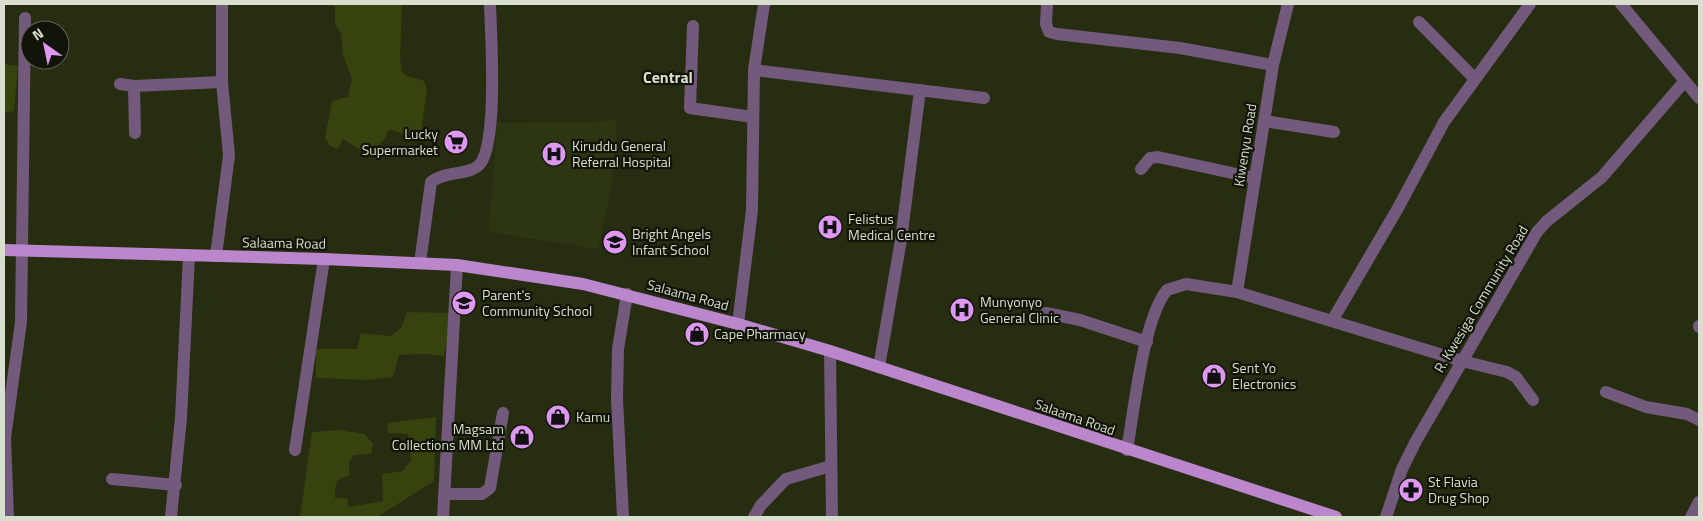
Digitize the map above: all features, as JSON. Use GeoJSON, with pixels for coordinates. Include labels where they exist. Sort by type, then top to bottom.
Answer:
{"type":"FeatureCollection","features":[{"type":"Feature","properties":{"kind":"main road","name":"Salaama Road"},"geometry":{"type":"LineString","coordinates":[[4,250],[324,258],[457,265],[513,272],[627,294],[830,351],[1336,517]]}},
{"type":"Feature","properties":{"kind":"street"},"geometry":{"type":"LineString","coordinates":[[216,256],[229,154],[222,82],[222,4]]}},
{"type":"Feature","properties":{"kind":"street"},"geometry":{"type":"LineString","coordinates":[[420,264],[431,182],[444,174],[471,170],[481,164],[488,143],[491,84],[490,4]]}},
{"type":"Feature","properties":{"kind":"street"},"geometry":{"type":"LineString","coordinates":[[738,324],[752,210],[754,70],[764,4]]}},
{"type":"Feature","properties":{"kind":"street"},"geometry":{"type":"LineString","coordinates":[[1047,4],[1046,24],[1050,32],[1057,34],[1180,48],[1273,65]]}},
{"type":"Feature","properties":{"kind":"street","name":"Kiwenyu Road"},"geometry":{"type":"LineString","coordinates":[[1237,292],[1273,65],[1288,4]]}},
{"type":"Feature","properties":{"kind":"street"},"geometry":{"type":"LineString","coordinates":[[1332,321],[1398,208],[1432,140],[1530,4]]}},
{"type":"Feature","properties":{"kind":"street"},"geometry":{"type":"LineString","coordinates":[[1621,4],[1699,98]]}},
{"type":"Feature","properties":{"kind":"street"},"geometry":{"type":"LineString","coordinates":[[8,517],[5,487],[5,438],[21,322],[25,18]]}},
{"type":"Feature","properties":{"kind":"street"},"geometry":{"type":"LineString","coordinates":[[1419,22],[1475,79]]}},
{"type":"Feature","properties":{"kind":"street"},"geometry":{"type":"LineString","coordinates":[[692,26],[690,108],[753,117]]}},
{"type":"Feature","properties":{"kind":"street"},"geometry":{"type":"LineString","coordinates":[[754,70],[984,98]]}},
{"type":"Feature","properties":{"kind":"street"},"geometry":{"type":"LineString","coordinates":[[120,84],[134,86],[222,82]]}},
{"type":"Feature","properties":{"kind":"street","name":"R. Kwesiga Community Road"},"geometry":{"type":"LineString","coordinates":[[1386,517],[1402,469],[1416,441],[1541,227],[1602,177],[1684,82]]}},
{"type":"Feature","properties":{"kind":"street"},"geometry":{"type":"LineString","coordinates":[[134,86],[135,133]]}},
{"type":"Feature","properties":{"kind":"street"},"geometry":{"type":"LineString","coordinates":[[879,367],[901,240],[920,90]]}},
{"type":"Feature","properties":{"kind":"street"},"geometry":{"type":"LineString","coordinates":[[1264,121],[1334,132]]}},
{"type":"Feature","properties":{"kind":"street"},"geometry":{"type":"LineString","coordinates":[[1141,169],[1150,158],[1158,157],[1255,178]]}},
{"type":"Feature","properties":{"kind":"street"},"geometry":{"type":"LineString","coordinates":[[171,517],[182,418],[189,256]]}},
{"type":"Feature","properties":{"kind":"street"},"geometry":{"type":"LineString","coordinates":[[295,450],[324,258]]}},
{"type":"Feature","properties":{"kind":"street"},"geometry":{"type":"LineString","coordinates":[[443,517],[457,265]]}},
{"type":"Feature","properties":{"kind":"street"},"geometry":{"type":"LineString","coordinates":[[1127,450],[1147,342],[1156,310],[1168,290],[1186,284],[1237,292],[1462,361],[1508,372],[1516,377],[1533,400]]}},
{"type":"Feature","properties":{"kind":"street"},"geometry":{"type":"LineString","coordinates":[[623,517],[617,399],[618,349],[627,294]]}},
{"type":"Feature","properties":{"kind":"street"},"geometry":{"type":"LineString","coordinates":[[1046,313],[1080,320],[1147,342]]}},
{"type":"Feature","properties":{"kind":"street"},"geometry":{"type":"LineString","coordinates":[[830,351],[832,517]]}},
{"type":"Feature","properties":{"kind":"street"},"geometry":{"type":"LineString","coordinates":[[1606,392],[1646,407],[1687,414],[1699,420]]}},
{"type":"Feature","properties":{"kind":"street"},"geometry":{"type":"LineString","coordinates":[[444,494],[482,494],[490,488],[503,413]]}},
{"type":"Feature","properties":{"kind":"street"},"geometry":{"type":"LineString","coordinates":[[754,517],[761,505],[786,479],[831,466]]}},
{"type":"Feature","properties":{"kind":"street"},"geometry":{"type":"LineString","coordinates":[[112,479],[176,485]]}},
{"type":"Feature","properties":{"kind":"street"},"geometry":{"type":"LineString","coordinates":[[1691,517],[1699,502]]}},
{"type":"Feature","properties":{"kind":"shaded area"},"geometry":{"type":"Polygon","coordinates":[[[330,4],[402,4],[400,58],[402,72],[407,76],[423,80],[427,89],[420,139],[389,130],[382,142],[376,147],[367,150],[362,151],[343,139],[338,149],[330,146],[325,138],[332,101],[348,97],[352,79],[343,55],[341,34],[335,24],[335,7],[330,4]]]}},
{"type":"Feature","properties":{"kind":"shaded area"},"geometry":{"type":"Polygon","coordinates":[[[4,64],[18,66],[14,111],[4,113],[4,64]]]}},
{"type":"Feature","properties":{"kind":"shaded area","name":"Kiruddu General Referral Hospital"},"geometry":{"type":"Polygon","coordinates":[[[617,119],[612,185],[598,249],[489,232],[497,123],[595,122],[617,119]]]}},
{"type":"Feature","properties":{"kind":"shaded area"},"geometry":{"type":"Polygon","coordinates":[[[407,312],[449,313],[449,331],[444,356],[425,354],[399,355],[393,377],[369,380],[316,378],[316,349],[357,349],[361,333],[391,336],[401,328],[407,312]]]}},
{"type":"Feature","properties":{"kind":"shaded area"},"geometry":{"type":"Polygon","coordinates":[[[436,417],[434,481],[377,517],[300,517],[312,432],[340,430],[365,434],[373,444],[371,454],[354,455],[349,463],[349,476],[337,483],[335,498],[347,498],[349,507],[383,501],[382,474],[403,471],[411,460],[408,434],[388,433],[387,423],[436,417]]]}},
{"type":"Feature","properties":{"kind":"place","name":"Lucky Supermarket"},"geometry":{"type":"Point","coordinates":[456,142]}},
{"type":"Feature","properties":{"kind":"place","name":"Kiruddu General Referral Hospital"},"geometry":{"type":"Point","coordinates":[554,154]}},
{"type":"Feature","properties":{"kind":"place","name":"Felistus Medical Centre"},"geometry":{"type":"Point","coordinates":[830,227]}},
{"type":"Feature","properties":{"kind":"place","name":"Bright Angels Infant School"},"geometry":{"type":"Point","coordinates":[615,242]}},
{"type":"Feature","properties":{"kind":"place","name":"Parent's Community School"},"geometry":{"type":"Point","coordinates":[464,303]}},
{"type":"Feature","properties":{"kind":"place","name":"Munyonyo General Clinic"},"geometry":{"type":"Point","coordinates":[962,310]}},
{"type":"Feature","properties":{"kind":"place","name":"Cape Pharmacy"},"geometry":{"type":"Point","coordinates":[697,334]}},
{"type":"Feature","properties":{"kind":"place","name":"Sent Yo Electronics"},"geometry":{"type":"Point","coordinates":[1214,376]}},
{"type":"Feature","properties":{"kind":"place","name":"Kamu"},"geometry":{"type":"Point","coordinates":[558,417]}},
{"type":"Feature","properties":{"kind":"place","name":"Magsam Collections MM Ltd"},"geometry":{"type":"Point","coordinates":[522,437]}},
{"type":"Feature","properties":{"kind":"place","name":"St Flavia Drug Shop"},"geometry":{"type":"Point","coordinates":[1411,490]}},
{"type":"Feature","properties":{"kind":"district","name":"Central"},"geometry":{"type":"Point","coordinates":[668,77]}}]}
